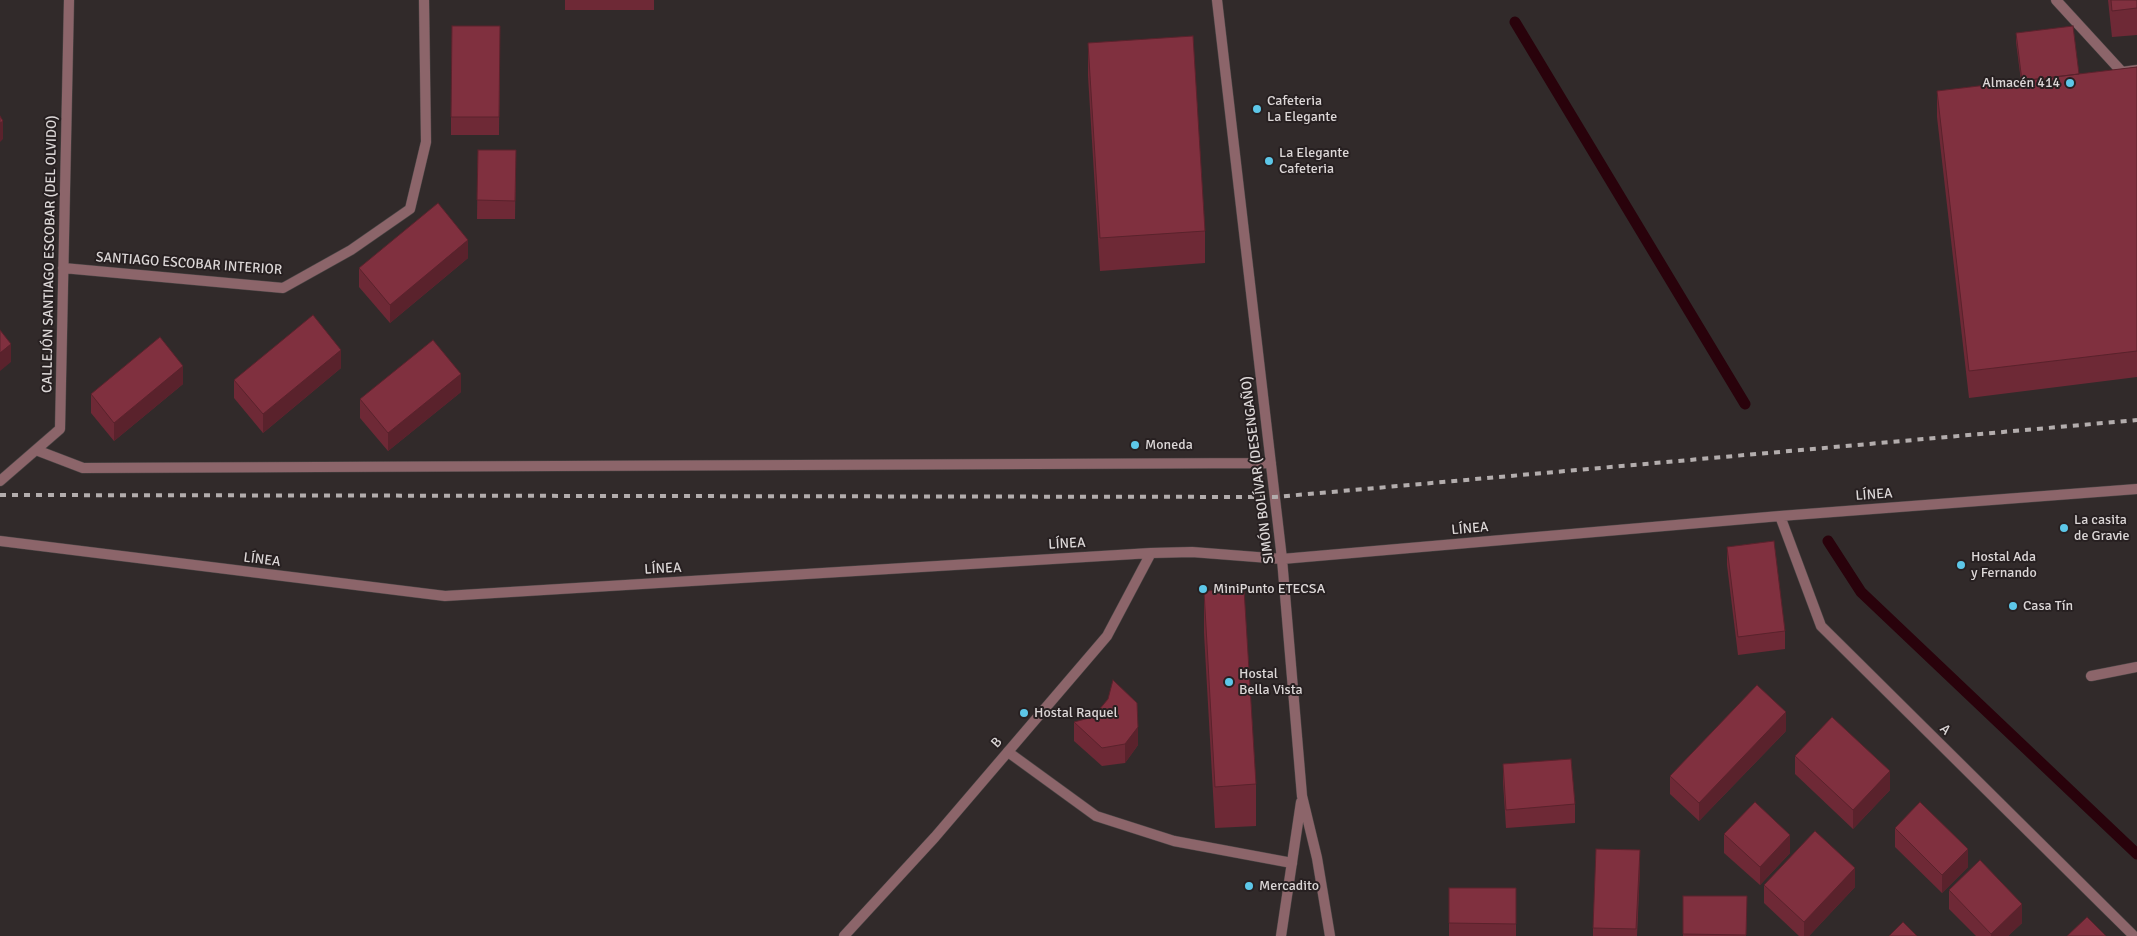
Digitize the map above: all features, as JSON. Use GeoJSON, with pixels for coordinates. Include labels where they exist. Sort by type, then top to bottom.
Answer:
{"type":"FeatureCollection","features":[{"type":"Feature","properties":{"kind":"street","name":"CALLEJÓN SANTIAGO ESCOBAR (DEL OLVIDO)"},"geometry":{"type":"LineString","coordinates":[[0,481],[60,429],[69,0]]}},
{"type":"Feature","properties":{"kind":"street","name":"SANTIAGO ESCOBAR INTERIOR"},"geometry":{"type":"LineString","coordinates":[[63,268],[283,288],[351,250],[410,209],[426,142],[424,0]]}},
{"type":"Feature","properties":{"kind":"street","name":"SIMÓN BOLÍVAR (DESENGAÑO)"},"geometry":{"type":"LineString","coordinates":[[1217,0],[1282,559],[1302,796],[1317,858],[1330,936]]}},
{"type":"Feature","properties":{"kind":"street"},"geometry":{"type":"LineString","coordinates":[[2056,0],[2122,72],[2137,70]]}},
{"type":"Feature","properties":{"kind":"street"},"geometry":{"type":"LineString","coordinates":[[36,450],[83,468],[1271,463]]}},
{"type":"Feature","properties":{"kind":"street","name":"LÍNEA"},"geometry":{"type":"LineString","coordinates":[[0,541],[445,596],[1151,553],[1192,552],[1282,559],[1780,516],[2137,489]]}},
{"type":"Feature","properties":{"kind":"street","name":"A"},"geometry":{"type":"LineString","coordinates":[[1780,516],[1821,626],[2134,936]]}},
{"type":"Feature","properties":{"kind":"street","name":"B"},"geometry":{"type":"LineString","coordinates":[[844,936],[935,837],[1108,636],[1151,553]]}},
{"type":"Feature","properties":{"kind":"street"},"geometry":{"type":"LineString","coordinates":[[2091,676],[2137,667]]}},
{"type":"Feature","properties":{"kind":"street"},"geometry":{"type":"LineString","coordinates":[[1008,752],[1096,816],[1174,841],[1292,863]]}},
{"type":"Feature","properties":{"kind":"street"},"geometry":{"type":"LineString","coordinates":[[1281,936],[1302,796]]}},
{"type":"Feature","properties":{"kind":"building"},"geometry":{"type":"Polygon","coordinates":[[[2111,0],[2137,0],[2137,8],[2112,11],[2111,0]]]}},
{"type":"Feature","properties":{"kind":"building"},"geometry":{"type":"Polygon","coordinates":[[[452,26],[500,26],[499,117],[451,117],[452,26]]]}},
{"type":"Feature","properties":{"kind":"building"},"geometry":{"type":"Polygon","coordinates":[[[2073,26],[2079,74],[2022,81],[2016,33],[2073,26]]]}},
{"type":"Feature","properties":{"kind":"building"},"geometry":{"type":"Polygon","coordinates":[[[1193,36],[1205,231],[1100,238],[1088,43],[1193,36]]]}},
{"type":"Feature","properties":{"kind":"building"},"geometry":{"type":"Polygon","coordinates":[[[2137,67],[2137,351],[1969,371],[1937,91],[2137,67]]]}},
{"type":"Feature","properties":{"kind":"building"},"geometry":{"type":"Polygon","coordinates":[[[478,150],[516,150],[515,201],[477,200],[478,150]]]}},
{"type":"Feature","properties":{"kind":"building"},"geometry":{"type":"Polygon","coordinates":[[[438,203],[468,240],[390,305],[359,268],[438,203]]]}},
{"type":"Feature","properties":{"kind":"building"},"geometry":{"type":"Polygon","coordinates":[[[313,315],[341,350],[263,414],[234,380],[313,315]]]}},
{"type":"Feature","properties":{"kind":"building"},"geometry":{"type":"Polygon","coordinates":[[[0,330],[11,344],[0,353],[0,330]]]}},
{"type":"Feature","properties":{"kind":"building"},"geometry":{"type":"Polygon","coordinates":[[[160,337],[183,366],[114,423],[91,394],[160,337]]]}},
{"type":"Feature","properties":{"kind":"building"},"geometry":{"type":"Polygon","coordinates":[[[433,340],[461,374],[388,433],[360,399],[433,340]]]}},
{"type":"Feature","properties":{"kind":"building"},"geometry":{"type":"Polygon","coordinates":[[[1774,541],[1785,631],[1738,637],[1727,547],[1774,541]]]}},
{"type":"Feature","properties":{"kind":"building"},"geometry":{"type":"Polygon","coordinates":[[[1244,589],[1256,784],[1215,787],[1204,591],[1244,589]]]}},
{"type":"Feature","properties":{"kind":"building"},"geometry":{"type":"Polygon","coordinates":[[[1113,680],[1137,703],[1138,727],[1125,744],[1102,748],[1074,722],[1093,717],[1108,699],[1113,680]]]}},
{"type":"Feature","properties":{"kind":"building"},"geometry":{"type":"Polygon","coordinates":[[[1757,685],[1786,712],[1699,803],[1670,776],[1757,685]]]}},
{"type":"Feature","properties":{"kind":"building"},"geometry":{"type":"Polygon","coordinates":[[[1832,717],[1890,771],[1853,810],[1795,756],[1832,717]]]}},
{"type":"Feature","properties":{"kind":"building"},"geometry":{"type":"Polygon","coordinates":[[[1571,759],[1575,804],[1506,810],[1503,764],[1571,759]]]}},
{"type":"Feature","properties":{"kind":"building"},"geometry":{"type":"Polygon","coordinates":[[[1755,802],[1790,835],[1760,867],[1724,834],[1755,802]]]}},
{"type":"Feature","properties":{"kind":"building"},"geometry":{"type":"Polygon","coordinates":[[[1920,802],[1968,849],[1942,875],[1895,828],[1920,802]]]}},
{"type":"Feature","properties":{"kind":"building"},"geometry":{"type":"Polygon","coordinates":[[[1815,831],[1855,868],[1804,922],[1764,885],[1815,831]]]}},
{"type":"Feature","properties":{"kind":"building"},"geometry":{"type":"Polygon","coordinates":[[[1596,849],[1640,850],[1636,929],[1593,928],[1596,849]]]}},
{"type":"Feature","properties":{"kind":"building"},"geometry":{"type":"Polygon","coordinates":[[[1980,860],[2022,904],[1991,934],[1949,890],[1980,860]]]}},
{"type":"Feature","properties":{"kind":"building"},"geometry":{"type":"Polygon","coordinates":[[[1449,888],[1516,888],[1516,924],[1449,923],[1449,888]]]}},
{"type":"Feature","properties":{"kind":"building"},"geometry":{"type":"Polygon","coordinates":[[[1683,896],[1747,896],[1746,935],[1683,934],[1683,896]]]}},
{"type":"Feature","properties":{"kind":"building"},"geometry":{"type":"Polygon","coordinates":[[[2087,917],[2106,936],[2067,936],[2087,917]]]}},
{"type":"Feature","properties":{"kind":"building"},"geometry":{"type":"Polygon","coordinates":[[[1903,922],[1917,936],[1889,936],[1903,922]]]}},
{"type":"Feature","properties":{"kind":"waterway"},"geometry":{"type":"LineString","coordinates":[[1515,22],[1745,404]]}},
{"type":"Feature","properties":{"kind":"waterway"},"geometry":{"type":"LineString","coordinates":[[1828,541],[1861,592],[2137,854]]}},
{"type":"Feature","properties":{"kind":"railway"},"geometry":{"type":"LineString","coordinates":[[0,495],[1275,497],[2137,420]]}},
{"type":"Feature","properties":{"kind":"place","name":"Almacén 414"},"geometry":{"type":"Point","coordinates":[2070,83]}},
{"type":"Feature","properties":{"kind":"place","name":"Cafeteria La Elegante"},"geometry":{"type":"Point","coordinates":[1257,109]}},
{"type":"Feature","properties":{"kind":"place","name":"La Elegante Cafeteria"},"geometry":{"type":"Point","coordinates":[1269,161]}},
{"type":"Feature","properties":{"kind":"place","name":"Moneda"},"geometry":{"type":"Point","coordinates":[1135,445]}},
{"type":"Feature","properties":{"kind":"place","name":"La casita de Gravie"},"geometry":{"type":"Point","coordinates":[2064,528]}},
{"type":"Feature","properties":{"kind":"place","name":"Hostal Ada y Fernando"},"geometry":{"type":"Point","coordinates":[1961,565]}},
{"type":"Feature","properties":{"kind":"place","name":"MiniPunto ETECSA"},"geometry":{"type":"Point","coordinates":[1203,589]}},
{"type":"Feature","properties":{"kind":"place","name":"Casa Tín"},"geometry":{"type":"Point","coordinates":[2013,606]}},
{"type":"Feature","properties":{"kind":"place","name":"Hostal Bella Vista"},"geometry":{"type":"Point","coordinates":[1229,682]}},
{"type":"Feature","properties":{"kind":"place","name":"Hostal Raquel"},"geometry":{"type":"Point","coordinates":[1024,713]}},
{"type":"Feature","properties":{"kind":"place","name":"Mercadito"},"geometry":{"type":"Point","coordinates":[1249,886]}}]}
